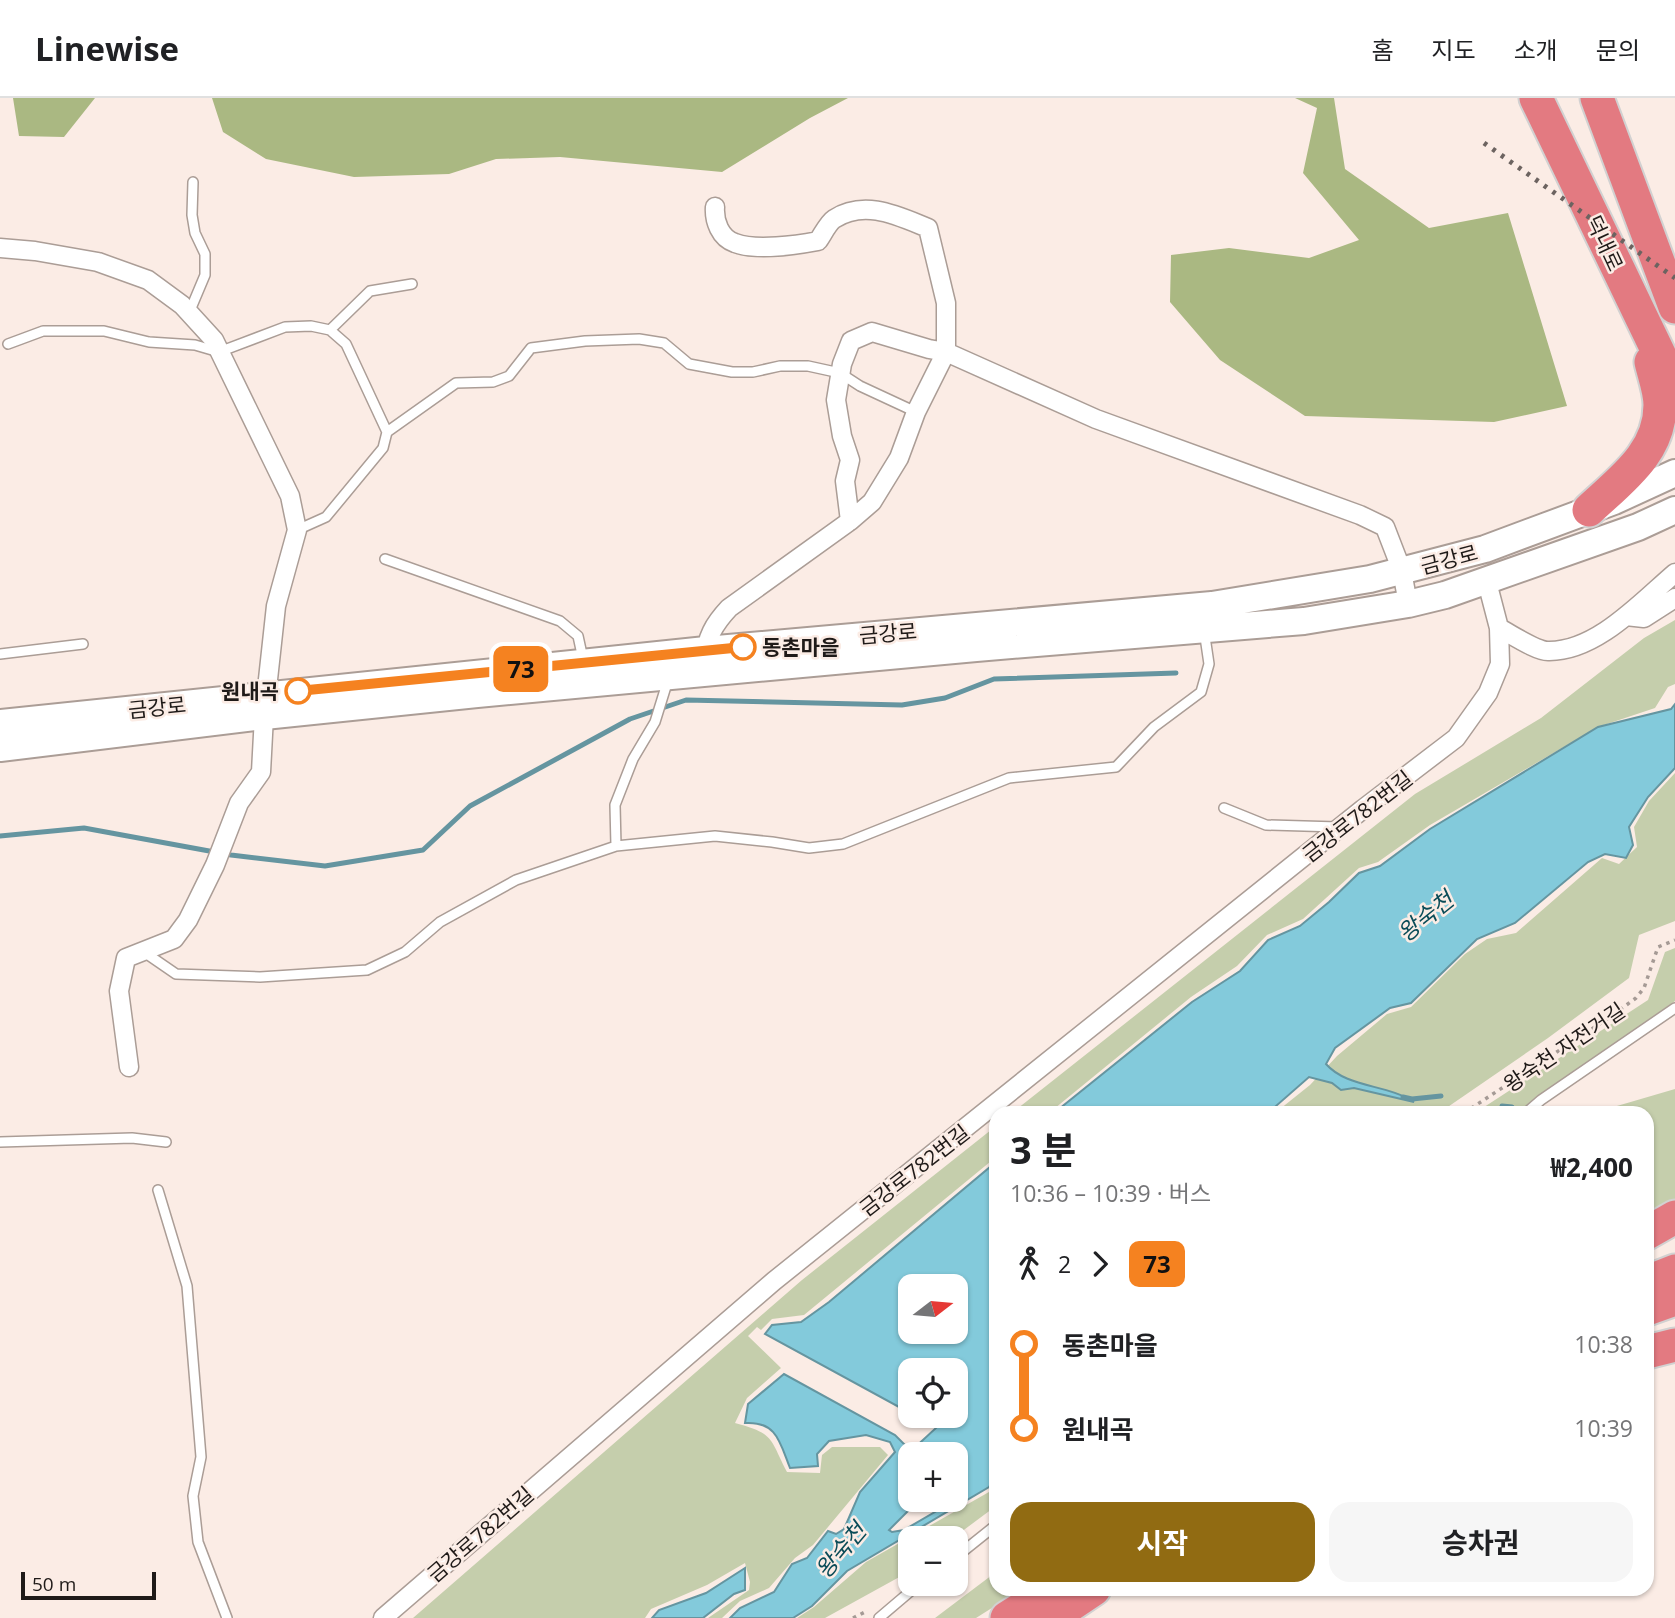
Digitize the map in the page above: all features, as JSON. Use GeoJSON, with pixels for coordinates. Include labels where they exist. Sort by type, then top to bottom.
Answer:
{"type":"FeatureCollection","features":[{"type":"Feature","properties":{"kind":"highway","name":"덕내로"},"geometry":{"type":"LineString","coordinates":[[1536,98],[1675,387]]}},
{"type":"Feature","properties":{"kind":"highway","name":"덕내로"},"geometry":{"type":"LineString","coordinates":[[1597,98],[1674,303]]}},
{"type":"Feature","properties":{"kind":"highway"},"geometry":{"type":"LineString","coordinates":[[1589,510],[1639,463],[1654,440],[1660,404],[1644,325]]}},
{"type":"Feature","properties":{"kind":"highway"},"geometry":{"type":"LineString","coordinates":[[1654,1229],[1675,1217]]}},
{"type":"Feature","properties":{"kind":"highway"},"geometry":{"type":"LineString","coordinates":[[1654,1279],[1675,1271]]}},
{"type":"Feature","properties":{"kind":"highway"},"geometry":{"type":"LineString","coordinates":[[1654,1306],[1675,1299]]}},
{"type":"Feature","properties":{"kind":"highway"},"geometry":{"type":"LineString","coordinates":[[1654,1350],[1675,1345]]}},
{"type":"Feature","properties":{"kind":"highway"},"geometry":{"type":"LineString","coordinates":[[1007,1618],[1042,1596]]}},
{"type":"Feature","properties":{"kind":"highway"},"geometry":{"type":"LineString","coordinates":[[1051,1618],[1084,1596]]}},
{"type":"Feature","properties":{"kind":"street"},"geometry":{"type":"LineString","coordinates":[[706,662],[713,625],[729,608],[850,521],[872,502],[899,458],[916,412],[946,352],[946,303],[928,228],[893,214],[865,208],[833,219],[818,241],[799,245],[752,246],[734,243],[723,235],[714,220],[715,207]]}},
{"type":"Feature","properties":{"kind":"street"},"geometry":{"type":"LineString","coordinates":[[0,248],[97,262],[148,280],[189,313],[214,340],[290,496],[297,530],[276,606],[261,772],[239,803],[215,865],[188,920],[174,939],[126,958],[119,991],[128,1067]]}},
{"type":"Feature","properties":{"kind":"street"},"geometry":{"type":"LineString","coordinates":[[850,521],[845,481],[850,460],[842,436],[836,400],[840,373],[851,341],[872,332],[946,352],[1096,419],[1360,515],[1385,527],[1402,571],[1408,604]]}},
{"type":"Feature","properties":{"kind":"street","name":"금강로"},"geometry":{"type":"LineString","coordinates":[[0,723],[666,676],[706,662],[1212,606],[1370,579],[1485,549],[1589,510],[1675,473]]}},
{"type":"Feature","properties":{"kind":"street","name":"금강로"},"geometry":{"type":"LineString","coordinates":[[706,662],[1304,621],[1408,604],[1487,582],[1638,527],[1675,510]]}},
{"type":"Feature","properties":{"kind":"street"},"geometry":{"type":"LineString","coordinates":[[1638,527],[1675,527]]}},
{"type":"Feature","properties":{"kind":"street"},"geometry":{"type":"LineString","coordinates":[[1499,628],[1546,651],[1576,647],[1613,627],[1675,573]]}},
{"type":"Feature","properties":{"kind":"street","name":"금강로782번길"},"geometry":{"type":"LineString","coordinates":[[993,1106],[1341,827],[1457,738],[1488,693],[1500,664],[1499,628],[1487,582]]}},
{"type":"Feature","properties":{"kind":"street"},"geometry":{"type":"LineString","coordinates":[[1626,616],[1644,618],[1675,598]]}},
{"type":"Feature","properties":{"kind":"street","name":"금강로"},"geometry":{"type":"LineString","coordinates":[[0,748],[265,705],[584,663],[666,676]]}},
{"type":"Feature","properties":{"kind":"street","name":"금강로782번길"},"geometry":{"type":"LineString","coordinates":[[383,1618],[774,1281],[989,1109]]}},
{"type":"Feature","properties":{"kind":"lane"},"geometry":{"type":"LineString","coordinates":[[189,313],[205,275],[205,254],[195,233],[192,215],[193,182]]}},
{"type":"Feature","properties":{"kind":"lane"},"geometry":{"type":"LineString","coordinates":[[330,330],[370,291],[412,284]]}},
{"type":"Feature","properties":{"kind":"lane"},"geometry":{"type":"LineString","coordinates":[[8,344],[43,331],[104,331],[149,342],[195,345],[219,352],[285,327],[311,326],[330,330],[346,344],[387,432],[383,448],[326,517],[297,530]]}},
{"type":"Feature","properties":{"kind":"lane"},"geometry":{"type":"LineString","coordinates":[[387,432],[456,383],[493,382],[509,376],[531,348],[585,341],[639,339],[664,343],[689,364],[721,370],[753,372],[780,366],[808,366],[840,373],[860,386],[916,412]]}},
{"type":"Feature","properties":{"kind":"lane"},"geometry":{"type":"LineString","coordinates":[[385,559],[560,621],[578,636],[584,663]]}},
{"type":"Feature","properties":{"kind":"lane"},"geometry":{"type":"LineString","coordinates":[[144,952],[176,974],[260,977],[366,970],[405,952],[440,922],[516,880],[616,846],[715,836],[809,848],[844,844],[1009,778],[1116,767],[1154,727],[1201,692],[1209,664],[1204,629]]}},
{"type":"Feature","properties":{"kind":"lane"},"geometry":{"type":"LineString","coordinates":[[0,654],[83,644]]}},
{"type":"Feature","properties":{"kind":"lane"},"geometry":{"type":"LineString","coordinates":[[616,846],[615,805],[633,759],[655,722],[666,676]]}},
{"type":"Feature","properties":{"kind":"lane"},"geometry":{"type":"LineString","coordinates":[[1224,808],[1266,825],[1341,827]]}},
{"type":"Feature","properties":{"kind":"lane"},"geometry":{"type":"LineString","coordinates":[[1534,1106],[1675,1008]]}},
{"type":"Feature","properties":{"kind":"lane"},"geometry":{"type":"LineString","coordinates":[[0,1142],[132,1138],[166,1142]]}},
{"type":"Feature","properties":{"kind":"lane"},"geometry":{"type":"LineString","coordinates":[[158,1190],[187,1286],[201,1457],[193,1496],[198,1542],[227,1618]]}},
{"type":"Feature","properties":{"kind":"lane"},"geometry":{"type":"LineString","coordinates":[[968,1547],[989,1531]]}},
{"type":"Feature","properties":{"kind":"lane"},"geometry":{"type":"LineString","coordinates":[[879,1618],[905,1596]]}},
{"type":"Feature","properties":{"kind":"path","name":"왕숙천 자전거길"},"geometry":{"type":"LineString","coordinates":[[1475,1106],[1636,998],[1644,988],[1658,947],[1675,940]]}},
{"type":"Feature","properties":{"kind":"green space"},"geometry":{"type":"Polygon","coordinates":[[[13,98],[95,98],[64,137],[19,136],[13,98]]]}},
{"type":"Feature","properties":{"kind":"green space"},"geometry":{"type":"Polygon","coordinates":[[[212,98],[848,98],[722,172],[560,157],[496,159],[449,174],[354,177],[266,159],[223,132],[212,98]]]}},
{"type":"Feature","properties":{"kind":"green space"},"geometry":{"type":"Polygon","coordinates":[[[1295,98],[1334,98],[1345,169],[1429,228],[1508,213],[1567,406],[1494,422],[1305,416],[1220,360],[1170,302],[1171,255],[1229,248],[1309,258],[1359,240],[1303,173],[1317,108],[1295,98]]]}},
{"type":"Feature","properties":{"kind":"green space"},"geometry":{"type":"Polygon","coordinates":[[[1675,620],[1675,684],[1668,687],[1655,708],[1598,727],[1430,825],[1378,862],[1359,868],[1303,919],[1267,935],[1237,966],[1191,997],[1058,1106],[1021,1106],[1415,794],[1541,718],[1644,638],[1675,620]]]}},
{"type":"Feature","properties":{"kind":"green space"},"geometry":{"type":"Polygon","coordinates":[[[1675,773],[1675,921],[1639,935],[1629,978],[1449,1106],[1284,1106],[1387,1014],[1411,1007],[1465,954],[1487,939],[1516,933],[1602,858],[1619,864],[1637,847],[1634,827],[1649,801],[1675,773]]]}},
{"type":"Feature","properties":{"kind":"green space"},"geometry":{"type":"Polygon","coordinates":[[[1675,948],[1675,1001],[1530,1106],[1486,1106],[1648,1000],[1665,952],[1675,948]]]}},
{"type":"Feature","properties":{"kind":"green space"},"geometry":{"type":"Polygon","coordinates":[[[1675,1089],[1675,1207],[1654,1219],[1654,1106],[1617,1106],[1675,1089]]]}},
{"type":"Feature","properties":{"kind":"green space"},"geometry":{"type":"Polygon","coordinates":[[[989,1132],[989,1163],[804,1315],[772,1319],[761,1330],[757,1327],[748,1336],[781,1368],[747,1398],[735,1423],[757,1430],[769,1438],[787,1472],[820,1473],[822,1455],[832,1447],[880,1447],[888,1455],[813,1545],[795,1558],[769,1588],[740,1601],[722,1618],[708,1618],[749,1590],[750,1582],[745,1563],[707,1585],[651,1609],[645,1618],[413,1618],[802,1280],[989,1132]]]}},
{"type":"Feature","properties":{"kind":"green space"},"geometry":{"type":"Polygon","coordinates":[[[989,1492],[989,1511],[968,1527],[929,1526],[954,1512],[968,1512],[968,1504],[989,1492]]]}},
{"type":"Feature","properties":{"kind":"green space"},"geometry":{"type":"Polygon","coordinates":[[[898,1544],[898,1578],[825,1618],[797,1618],[814,1607],[866,1562],[898,1544]]]}},
{"type":"Feature","properties":{"kind":"green space"},"geometry":{"type":"Polygon","coordinates":[[[989,1577],[989,1596],[1011,1596],[976,1618],[935,1618],[964,1596],[968,1596],[968,1593],[989,1577]]]}},
{"type":"Feature","properties":{"kind":"water","name":"왕숙천"},"geometry":{"type":"Polygon","coordinates":[[[1675,704],[1675,768],[1648,797],[1629,827],[1633,845],[1626,858],[1605,854],[1588,862],[1515,923],[1477,939],[1411,1003],[1390,1008],[1335,1048],[1326,1064],[1345,1078],[1392,1092],[1414,1102],[1354,1088],[1341,1090],[1332,1083],[1309,1077],[1276,1106],[1063,1106],[1192,1002],[1240,971],[1268,940],[1300,926],[1359,873],[1380,866],[1430,829],[1598,727],[1671,709],[1675,704]]]}},
{"type":"Feature","properties":{"kind":"water"},"geometry":{"type":"Polygon","coordinates":[[[989,1168],[989,1487],[968,1499],[968,1442],[921,1442],[936,1428],[968,1428],[968,1358],[898,1358],[898,1406],[765,1334],[772,1325],[801,1322],[829,1302],[989,1168]]]}},
{"type":"Feature","properties":{"kind":"water","name":"왕숙천"},"geometry":{"type":"Polygon","coordinates":[[[784,1374],[895,1435],[902,1442],[898,1442],[898,1512],[907,1512],[889,1530],[898,1531],[898,1541],[847,1571],[812,1606],[793,1618],[730,1618],[740,1608],[774,1592],[792,1564],[807,1558],[828,1531],[836,1534],[844,1529],[860,1492],[895,1452],[890,1442],[866,1435],[829,1441],[817,1454],[818,1466],[790,1468],[780,1442],[771,1430],[756,1423],[745,1423],[748,1404],[784,1374]]]}},
{"type":"Feature","properties":{"kind":"water"},"geometry":{"type":"Polygon","coordinates":[[[935,1512],[947,1512],[923,1526],[911,1526],[935,1512]]]}},
{"type":"Feature","properties":{"kind":"water"},"geometry":{"type":"Polygon","coordinates":[[[745,1568],[745,1590],[734,1594],[703,1618],[652,1618],[659,1610],[706,1593],[745,1568]]]}},
{"type":"Feature","properties":{"kind":"waterway"},"geometry":{"type":"LineString","coordinates":[[0,836],[84,828],[231,855],[325,866],[423,850],[470,806],[630,719],[686,700],[902,705],[945,698],[994,679],[1176,673]]}},
{"type":"Feature","properties":{"kind":"waterway"},"geometry":{"type":"LineString","coordinates":[[1403,1097],[1412,1099],[1441,1096]]}},
{"type":"Feature","properties":{"kind":"railway"},"geometry":{"type":"LineString","coordinates":[[1484,143],[1675,278]]}},
{"type":"Feature","properties":{"kind":"bus line","name":"73"},"geometry":{"type":"LineString","coordinates":[[298,691],[743,647]]}},
{"type":"Feature","properties":{"kind":"place","name":"동촌마을"},"geometry":{"type":"Point","coordinates":[743,647]}},
{"type":"Feature","properties":{"kind":"place","name":"원내곡"},"geometry":{"type":"Point","coordinates":[298,691]}}]}
